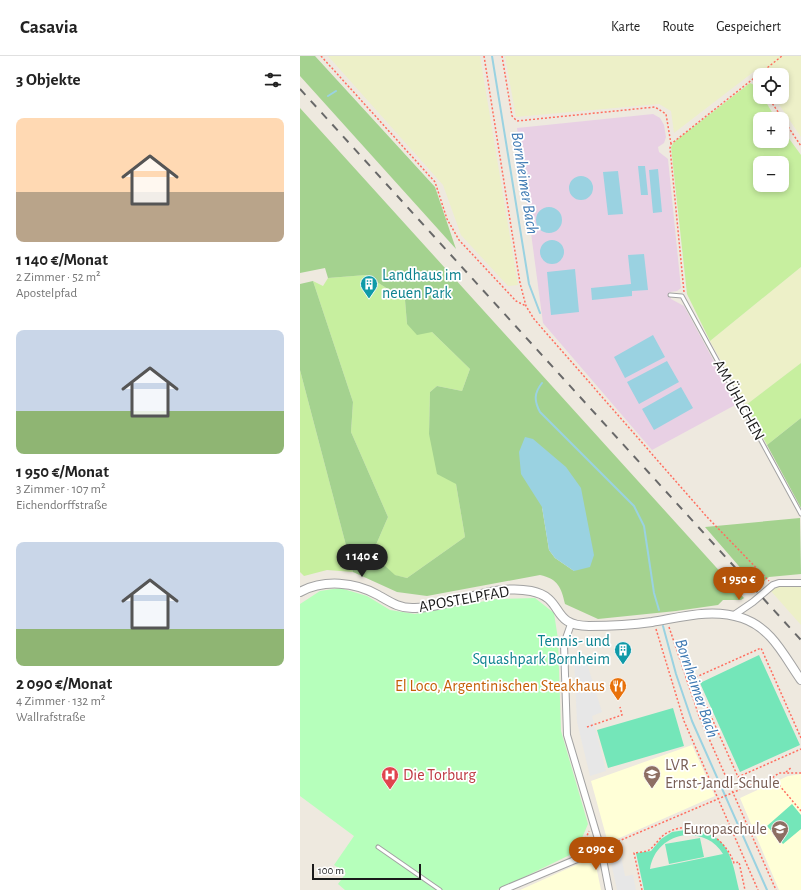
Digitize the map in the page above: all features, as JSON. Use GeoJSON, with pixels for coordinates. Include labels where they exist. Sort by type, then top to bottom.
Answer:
{"type":"FeatureCollection","features":[{"type":"Feature","properties":{"kind":"street"},"geometry":{"type":"LineString","coordinates":[[734,615],[753,602],[773,585],[779,583],[801,583]]}},
{"type":"Feature","properties":{"kind":"street","name":"APOSTELPFAD"},"geometry":{"type":"LineString","coordinates":[[301,590],[328,584],[348,585],[370,592],[396,605],[413,608],[506,590],[530,591],[543,594],[550,598],[563,618],[571,624]]}},
{"type":"Feature","properties":{"kind":"street"},"geometry":{"type":"LineString","coordinates":[[609,890],[601,849],[567,735],[564,644],[571,624],[580,626],[608,626],[654,622],[702,614],[721,613],[734,615],[757,625],[768,634],[801,680]]}},
{"type":"Feature","properties":{"kind":"street"},"geometry":{"type":"LineString","coordinates":[[503,890],[515,888],[601,849]]}},
{"type":"Feature","properties":{"kind":"lane"},"geometry":{"type":"LineString","coordinates":[[670,295],[682,296]]}},
{"type":"Feature","properties":{"kind":"lane","name":"AM ÜHLCHEN"},"geometry":{"type":"LineString","coordinates":[[682,296],[801,514]]}},
{"type":"Feature","properties":{"kind":"lane"},"geometry":{"type":"LineString","coordinates":[[378,847],[440,890]]}},
{"type":"Feature","properties":{"kind":"path"},"geometry":{"type":"LineString","coordinates":[[321,56],[435,182],[447,219],[459,240],[516,301],[526,306]]}},
{"type":"Feature","properties":{"kind":"path"},"geometry":{"type":"LineString","coordinates":[[484,56],[520,283],[526,306],[534,319],[702,511],[773,585]]}},
{"type":"Feature","properties":{"kind":"path"},"geometry":{"type":"LineString","coordinates":[[502,56],[512,116],[517,121],[655,107],[666,114],[671,144],[670,148],[684,286],[682,296]]}},
{"type":"Feature","properties":{"kind":"path"},"geometry":{"type":"LineString","coordinates":[[767,68],[782,56]]}},
{"type":"Feature","properties":{"kind":"path"},"geometry":{"type":"LineString","coordinates":[[671,144],[753,80]]}},
{"type":"Feature","properties":{"kind":"path"},"geometry":{"type":"LineString","coordinates":[[773,104],[801,146]]}},
{"type":"Feature","properties":{"kind":"path"},"geometry":{"type":"LineString","coordinates":[[668,619],[669,627],[699,716],[776,890]]}},
{"type":"Feature","properties":{"kind":"path"},"geometry":{"type":"LineString","coordinates":[[654,622],[684,721],[758,890]]}},
{"type":"Feature","properties":{"kind":"path"},"geometry":{"type":"LineString","coordinates":[[801,738],[761,648],[694,678],[738,777],[801,749]]}},
{"type":"Feature","properties":{"kind":"path"},"geometry":{"type":"LineString","coordinates":[[587,727],[622,715],[620,707]]}},
{"type":"Feature","properties":{"kind":"path"},"geometry":{"type":"LineString","coordinates":[[786,772],[792,767]]}},
{"type":"Feature","properties":{"kind":"path"},"geometry":{"type":"LineString","coordinates":[[601,849],[719,798],[773,778],[779,773],[801,773]]}},
{"type":"Feature","properties":{"kind":"path"},"geometry":{"type":"LineString","coordinates":[[773,778],[801,811]]}},
{"type":"Feature","properties":{"kind":"path"},"geometry":{"type":"LineString","coordinates":[[577,859],[593,822]]}},
{"type":"Feature","properties":{"kind":"path"},"geometry":{"type":"LineString","coordinates":[[642,890],[634,852],[650,850],[664,834],[671,831],[691,828],[701,829],[722,841],[730,851],[734,863],[739,862],[744,890]]}},
{"type":"Feature","properties":{"kind":"path"},"geometry":{"type":"LineString","coordinates":[[613,844],[616,855]]}},
{"type":"Feature","properties":{"kind":"shaded area"},"geometry":{"type":"Polygon","coordinates":[[[328,56],[480,56],[518,285],[508,286],[461,235],[443,185],[328,56]]]}},
{"type":"Feature","properties":{"kind":"shaded area"},"geometry":{"type":"Polygon","coordinates":[[[505,56],[801,56],[801,137],[789,119],[789,112],[784,112],[779,104],[789,104],[789,68],[753,68],[753,72],[674,133],[671,111],[659,104],[516,117],[505,56]]]}},
{"type":"Feature","properties":{"kind":"shaded area"},"geometry":{"type":"Polygon","coordinates":[[[653,114],[660,118],[664,125],[666,137],[664,143],[658,147],[659,152],[668,159],[681,288],[677,291],[670,292],[671,299],[684,306],[737,404],[652,450],[543,323],[517,128],[653,114]]]}},
{"type":"Feature","properties":{"kind":"shaded area"},"geometry":{"type":"Polygon","coordinates":[[[801,267],[801,363],[746,405],[710,341],[801,267]]]}},
{"type":"Feature","properties":{"kind":"shaded area"},"geometry":{"type":"Polygon","coordinates":[[[775,587],[801,587],[801,625],[770,590],[775,587]]]}},
{"type":"Feature","properties":{"kind":"shaded area"},"geometry":{"type":"Polygon","coordinates":[[[584,654],[602,712],[592,716],[606,771],[590,776],[577,722],[574,658],[584,654]]]}},
{"type":"Feature","properties":{"kind":"shaded area","name":"LVR - Ernst-Jandl-Schule"},"geometry":{"type":"Polygon","coordinates":[[[692,745],[715,796],[608,843],[591,781],[692,745]]]}},
{"type":"Feature","properties":{"kind":"shaded area","name":"Europaschule"},"geometry":{"type":"Polygon","coordinates":[[[801,774],[801,890],[779,890],[740,798],[788,776],[801,774]]]}},
{"type":"Feature","properties":{"kind":"shaded area"},"geometry":{"type":"Polygon","coordinates":[[[620,851],[625,876],[633,875],[636,890],[617,890],[609,853],[620,851]]]}},
{"type":"Feature","properties":{"kind":"shaded area"},"geometry":{"type":"Polygon","coordinates":[[[587,860],[595,861],[601,890],[520,890],[587,860]]]}},
{"type":"Feature","properties":{"kind":"green space"},"geometry":{"type":"Polygon","coordinates":[[[300,56],[315,56],[435,187],[456,249],[300,76],[300,56]]]}},
{"type":"Feature","properties":{"kind":"green space"},"geometry":{"type":"Polygon","coordinates":[[[750,83],[753,84],[753,104],[767,104],[772,112],[753,112],[753,148],[789,148],[789,139],[801,155],[801,267],[710,341],[687,294],[671,147],[674,142],[750,83]]]}},
{"type":"Feature","properties":{"kind":"green space"},"geometry":{"type":"Polygon","coordinates":[[[300,108],[744,598],[741,600],[723,600],[718,605],[598,619],[565,604],[560,588],[555,581],[540,575],[427,596],[397,592],[353,572],[300,370],[300,284],[313,281],[353,402],[351,432],[388,517],[372,554],[395,575],[407,578],[465,537],[456,484],[437,474],[429,434],[430,392],[437,386],[462,391],[470,369],[432,332],[417,335],[407,324],[405,300],[366,275],[328,278],[325,268],[300,273],[300,108]],[[542,507],[549,550],[555,558],[574,571],[542,507]]]}},
{"type":"Feature","properties":{"kind":"green space"},"geometry":{"type":"Polygon","coordinates":[[[366,275],[405,300],[407,324],[432,332],[470,369],[462,391],[437,386],[430,392],[429,434],[456,484],[465,537],[407,578],[394,575],[372,554],[388,517],[351,432],[353,402],[313,281],[323,286],[328,278],[366,275]]]}},
{"type":"Feature","properties":{"kind":"green space"},"geometry":{"type":"Polygon","coordinates":[[[801,363],[801,418],[767,445],[746,405],[801,363]]]}},
{"type":"Feature","properties":{"kind":"green space"},"geometry":{"type":"Polygon","coordinates":[[[300,370],[353,572],[327,570],[304,576],[300,572],[300,370]]]}},
{"type":"Feature","properties":{"kind":"green space"},"geometry":{"type":"Polygon","coordinates":[[[801,418],[801,508],[767,445],[801,418]]]}},
{"type":"Feature","properties":{"kind":"green space"},"geometry":{"type":"Polygon","coordinates":[[[800,518],[801,574],[769,577],[757,587],[705,527],[800,518]]]}},
{"type":"Feature","properties":{"kind":"green space"},"geometry":{"type":"Polygon","coordinates":[[[340,588],[367,596],[390,610],[415,614],[496,599],[535,598],[554,613],[558,639],[561,731],[588,824],[576,852],[497,890],[345,890],[338,884],[346,873],[334,865],[354,836],[300,796],[300,604],[320,591],[340,588]]]}},
{"type":"Feature","properties":{"kind":"green space"},"geometry":{"type":"Polygon","coordinates":[[[759,655],[800,745],[740,772],[700,683],[759,655]]]}},
{"type":"Feature","properties":{"kind":"green space"},"geometry":{"type":"Polygon","coordinates":[[[673,708],[684,746],[608,768],[597,730],[673,708]]]}},
{"type":"Feature","properties":{"kind":"green space"},"geometry":{"type":"Polygon","coordinates":[[[792,804],[801,815],[801,829],[783,844],[767,826],[792,804]]]}},
{"type":"Feature","properties":{"kind":"green space"},"geometry":{"type":"Polygon","coordinates":[[[692,829],[714,836],[721,842],[731,858],[739,890],[644,890],[636,853],[651,851],[661,839],[672,832],[692,829]],[[692,835],[673,838],[662,846],[654,856],[650,869],[723,854],[712,842],[702,837],[692,835]]]}},
{"type":"Feature","properties":{"kind":"green space"},"geometry":{"type":"Polygon","coordinates":[[[700,838],[704,857],[669,864],[665,844],[700,838]]]}},
{"type":"Feature","properties":{"kind":"water"},"geometry":{"type":"Polygon","coordinates":[[[638,166],[645,166],[648,195],[641,195],[638,166]]]}},
{"type":"Feature","properties":{"kind":"water"},"geometry":{"type":"Polygon","coordinates":[[[658,169],[662,212],[653,213],[649,170],[658,169]]]}},
{"type":"Feature","properties":{"kind":"water"},"geometry":{"type":"Polygon","coordinates":[[[618,171],[623,214],[608,215],[603,172],[618,171]]]}},
{"type":"Feature","properties":{"kind":"water"},"geometry":{"type":"Polygon","coordinates":[[[581,176],[590,179],[593,188],[590,197],[581,200],[572,197],[569,188],[572,179],[581,176]]]}},
{"type":"Feature","properties":{"kind":"water"},"geometry":{"type":"Polygon","coordinates":[[[549,207],[558,211],[562,220],[558,229],[549,233],[540,229],[536,220],[540,211],[549,207]]]}},
{"type":"Feature","properties":{"kind":"water"},"geometry":{"type":"Polygon","coordinates":[[[547,240],[557,240],[564,247],[564,257],[557,264],[547,264],[540,257],[540,247],[547,240]]]}},
{"type":"Feature","properties":{"kind":"water"},"geometry":{"type":"Polygon","coordinates":[[[644,254],[648,290],[632,291],[632,296],[592,300],[591,288],[631,284],[628,255],[644,254]]]}},
{"type":"Feature","properties":{"kind":"water"},"geometry":{"type":"Polygon","coordinates":[[[575,269],[579,312],[551,315],[547,272],[575,269]]]}},
{"type":"Feature","properties":{"kind":"water"},"geometry":{"type":"Polygon","coordinates":[[[653,335],[665,357],[625,378],[614,357],[653,335]]]}},
{"type":"Feature","properties":{"kind":"water"},"geometry":{"type":"Polygon","coordinates":[[[667,361],[679,382],[639,404],[627,382],[667,361]]]}},
{"type":"Feature","properties":{"kind":"water"},"geometry":{"type":"Polygon","coordinates":[[[681,387],[693,408],[654,430],[642,409],[681,387]]]}},
{"type":"Feature","properties":{"kind":"water"},"geometry":{"type":"Polygon","coordinates":[[[525,437],[533,439],[566,467],[581,488],[594,555],[590,567],[574,571],[555,558],[549,550],[542,507],[521,474],[519,452],[525,437]]]}},
{"type":"Feature","properties":{"kind":"waterway","name":"Bornheimer Bach"},"geometry":{"type":"LineString","coordinates":[[492,56],[529,284],[540,313]]}},
{"type":"Feature","properties":{"kind":"waterway"},"geometry":{"type":"LineString","coordinates":[[328,96],[336,91]]}},
{"type":"Feature","properties":{"kind":"waterway","name":"Bornheimer Bach"},"geometry":{"type":"LineString","coordinates":[[542,383],[536,394],[536,401],[540,412],[634,506],[644,526],[654,593],[659,610]]}},
{"type":"Feature","properties":{"kind":"waterway","name":"Bornheimer Bach"},"geometry":{"type":"LineString","coordinates":[[663,626],[676,674],[692,721],[767,890]]}},
{"type":"Feature","properties":{"kind":"railway"},"geometry":{"type":"LineString","coordinates":[[300,89],[801,640]]}},
{"type":"Feature","properties":{"kind":"place","name":"Landhaus im neuen Park"},"geometry":{"type":"Point","coordinates":[369,299]}},
{"type":"Feature","properties":{"kind":"place","name":"Tennis- und Squashpark Bornheim"},"geometry":{"type":"Point","coordinates":[623,665]}},
{"type":"Feature","properties":{"kind":"place","name":"El Loco, Argentinischen Steakhaus"},"geometry":{"type":"Point","coordinates":[618,701]}},
{"type":"Feature","properties":{"kind":"place","name":"LVR - Ernst-Jandl-Schule"},"geometry":{"type":"Point","coordinates":[652,789]}},
{"type":"Feature","properties":{"kind":"place","name":"Die Torburg"},"geometry":{"type":"Point","coordinates":[390,790]}},
{"type":"Feature","properties":{"kind":"place","name":"Europaschule"},"geometry":{"type":"Point","coordinates":[780,844]}}]}
